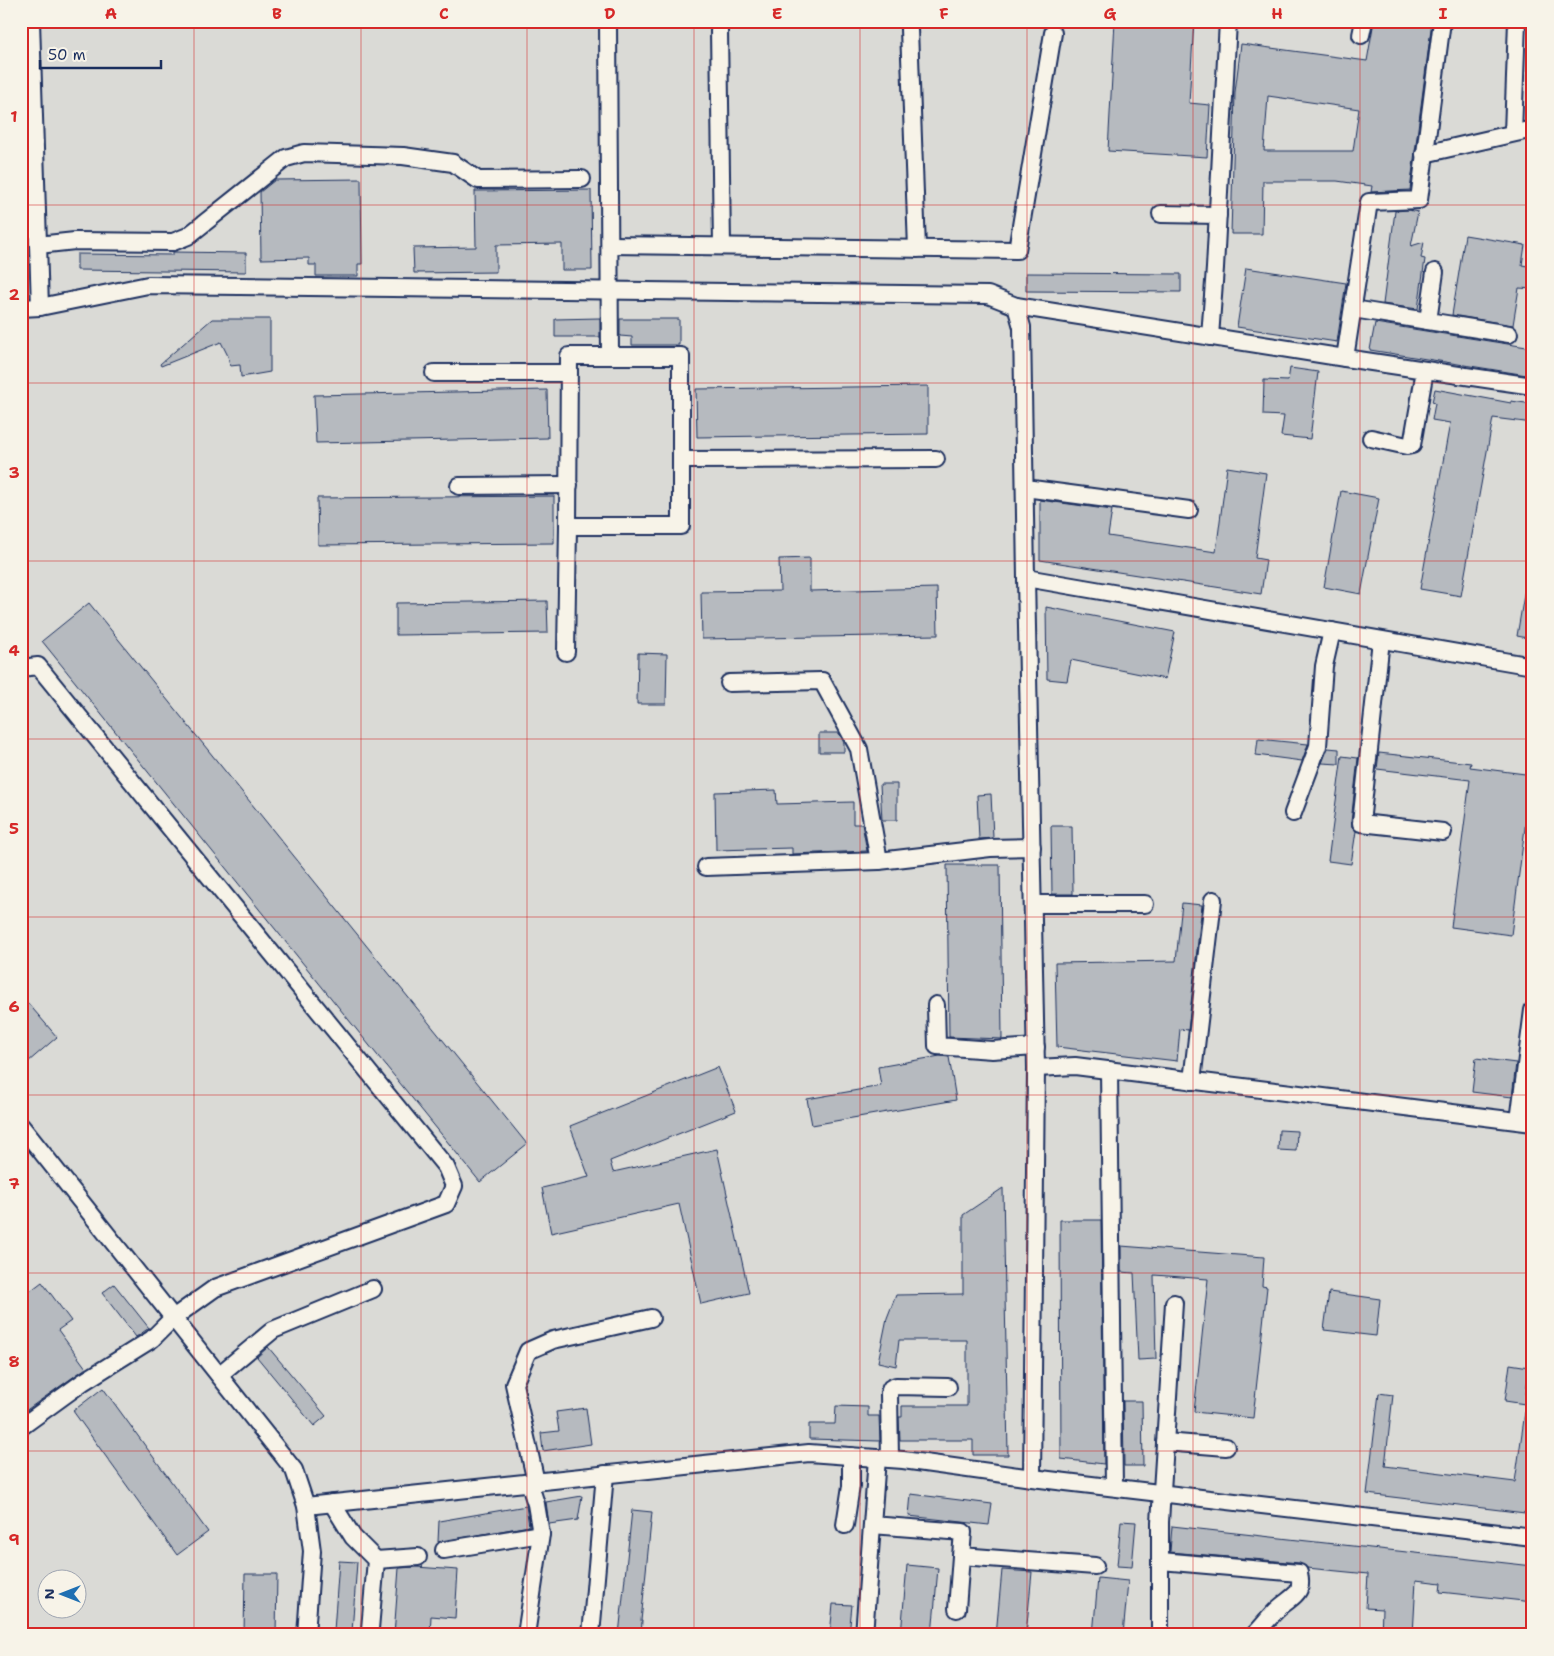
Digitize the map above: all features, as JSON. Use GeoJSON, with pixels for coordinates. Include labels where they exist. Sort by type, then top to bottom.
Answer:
{"type":"FeatureCollection","features":[{"type":"Feature","properties":{"kind":"street"},"geometry":{"type":"LineString","coordinates":[[31,21],[40,307]]}},
{"type":"Feature","properties":{"kind":"street"},"geometry":{"type":"LineString","coordinates":[[608,21],[610,356]]}},
{"type":"Feature","properties":{"kind":"street"},"geometry":{"type":"LineString","coordinates":[[1210,337],[1228,21]]}},
{"type":"Feature","properties":{"kind":"street"},"geometry":{"type":"LineString","coordinates":[[1345,358],[1369,202],[1418,200],[1442,21]]}},
{"type":"Feature","properties":{"kind":"street"},"geometry":{"type":"LineString","coordinates":[[1513,133],[1517,21]]}},
{"type":"Feature","properties":{"kind":"street"},"geometry":{"type":"LineString","coordinates":[[909,29],[916,249]]}},
{"type":"Feature","properties":{"kind":"street"},"geometry":{"type":"LineString","coordinates":[[719,30],[722,246]]}},
{"type":"Feature","properties":{"kind":"street"},"geometry":{"type":"LineString","coordinates":[[610,245],[1017,250],[1053,33]]}},
{"type":"Feature","properties":{"kind":"street"},"geometry":{"type":"LineString","coordinates":[[1424,154],[1533,129]]}},
{"type":"Feature","properties":{"kind":"street"},"geometry":{"type":"LineString","coordinates":[[38,245],[75,240],[173,242],[188,236],[286,158],[304,153],[403,156],[453,163],[478,180],[582,179]]}},
{"type":"Feature","properties":{"kind":"street"},"geometry":{"type":"LineString","coordinates":[[1161,214],[1218,215]]}},
{"type":"Feature","properties":{"kind":"street"},"geometry":{"type":"LineString","coordinates":[[1428,321],[1435,272]]}},
{"type":"Feature","properties":{"kind":"street"},"geometry":{"type":"LineString","coordinates":[[21,308],[40,307],[148,285],[988,295],[1016,306],[1533,386]]}},
{"type":"Feature","properties":{"kind":"street"},"geometry":{"type":"LineString","coordinates":[[1016,306],[1022,327],[1036,1047],[1032,1478]]}},
{"type":"Feature","properties":{"kind":"street"},"geometry":{"type":"LineString","coordinates":[[1353,309],[1509,334]]}},
{"type":"Feature","properties":{"kind":"street"},"geometry":{"type":"LineString","coordinates":[[566,652],[569,356],[681,356],[681,526],[568,526]]}},
{"type":"Feature","properties":{"kind":"street"},"geometry":{"type":"LineString","coordinates":[[1371,438],[1407,446],[1412,445],[1425,370]]}},
{"type":"Feature","properties":{"kind":"street"},"geometry":{"type":"LineString","coordinates":[[434,373],[569,372]]}},
{"type":"Feature","properties":{"kind":"street"},"geometry":{"type":"LineString","coordinates":[[681,460],[936,459]]}},
{"type":"Feature","properties":{"kind":"street"},"geometry":{"type":"LineString","coordinates":[[459,486],[569,486]]}},
{"type":"Feature","properties":{"kind":"street"},"geometry":{"type":"LineString","coordinates":[[1024,488],[1189,510]]}},
{"type":"Feature","properties":{"kind":"street"},"geometry":{"type":"LineString","coordinates":[[1026,578],[1533,666]]}},
{"type":"Feature","properties":{"kind":"street"},"geometry":{"type":"LineString","coordinates":[[1293,813],[1318,746],[1324,666],[1332,631]]}},
{"type":"Feature","properties":{"kind":"street"},"geometry":{"type":"LineString","coordinates":[[1381,640],[1361,823],[1442,832]]}},
{"type":"Feature","properties":{"kind":"street"},"geometry":{"type":"LineString","coordinates":[[21,668],[38,666],[446,1167],[454,1186],[446,1204],[215,1288],[173,1318],[152,1339],[83,1382],[21,1427]]}},
{"type":"Feature","properties":{"kind":"street"},"geometry":{"type":"LineString","coordinates":[[729,683],[822,681],[859,750],[879,861]]}},
{"type":"Feature","properties":{"kind":"street"},"geometry":{"type":"LineString","coordinates":[[706,867],[879,861],[990,848],[1032,847]]}},
{"type":"Feature","properties":{"kind":"street"},"geometry":{"type":"LineString","coordinates":[[1192,1081],[1213,900]]}},
{"type":"Feature","properties":{"kind":"street"},"geometry":{"type":"LineString","coordinates":[[1033,904],[1145,904]]}},
{"type":"Feature","properties":{"kind":"street"},"geometry":{"type":"LineString","coordinates":[[936,1005],[937,1046],[992,1050],[1036,1047]]}},
{"type":"Feature","properties":{"kind":"street"},"geometry":{"type":"LineString","coordinates":[[1036,1068],[1075,1066],[1526,1122],[1533,1010]]}},
{"type":"Feature","properties":{"kind":"street"},"geometry":{"type":"LineString","coordinates":[[1109,1070],[1114,1487]]}},
{"type":"Feature","properties":{"kind":"street"},"geometry":{"type":"LineString","coordinates":[[21,1126],[294,1470],[306,1506],[312,1551],[306,1635]]}},
{"type":"Feature","properties":{"kind":"street"},"geometry":{"type":"LineString","coordinates":[[219,1375],[273,1330],[373,1289]]}},
{"type":"Feature","properties":{"kind":"street"},"geometry":{"type":"LineString","coordinates":[[1164,1634],[1160,1522],[1174,1303]]}},
{"type":"Feature","properties":{"kind":"street"},"geometry":{"type":"LineString","coordinates":[[526,1635],[541,1534],[514,1384],[528,1352],[552,1340],[651,1318]]}},
{"type":"Feature","properties":{"kind":"street"},"geometry":{"type":"LineString","coordinates":[[864,1635],[872,1525],[883,1458],[889,1392],[891,1388],[896,1386],[948,1387]]}},
{"type":"Feature","properties":{"kind":"street"},"geometry":{"type":"LineString","coordinates":[[1165,1442],[1226,1447]]}},
{"type":"Feature","properties":{"kind":"street"},"geometry":{"type":"LineString","coordinates":[[306,1506],[809,1453],[883,1458],[1032,1478],[1533,1537]]}},
{"type":"Feature","properties":{"kind":"street"},"geometry":{"type":"LineString","coordinates":[[844,1525],[851,1486],[851,1456]]}},
{"type":"Feature","properties":{"kind":"street"},"geometry":{"type":"LineString","coordinates":[[591,1635],[605,1474]]}},
{"type":"Feature","properties":{"kind":"street"},"geometry":{"type":"LineString","coordinates":[[332,1503],[353,1537],[376,1560],[418,1557]]}},
{"type":"Feature","properties":{"kind":"street"},"geometry":{"type":"LineString","coordinates":[[872,1525],[963,1532],[957,1609]]}},
{"type":"Feature","properties":{"kind":"street"},"geometry":{"type":"LineString","coordinates":[[444,1550],[541,1534]]}},
{"type":"Feature","properties":{"kind":"street"},"geometry":{"type":"LineString","coordinates":[[961,1556],[1096,1566]]}},
{"type":"Feature","properties":{"kind":"street"},"geometry":{"type":"LineString","coordinates":[[370,1629],[376,1560]]}},
{"type":"Feature","properties":{"kind":"street"},"geometry":{"type":"LineString","coordinates":[[1161,1561],[1300,1573],[1302,1583],[1297,1595],[1280,1608],[1254,1635]]}},
{"type":"Feature","properties":{"kind":"shaded area"},"geometry":{"type":"Polygon","coordinates":[[[21,21],[1533,21],[1533,1635],[21,1635],[21,21]]]}},
{"type":"Feature","properties":{"kind":"building"},"geometry":{"type":"Polygon","coordinates":[[[1115,21],[1194,21],[1189,103],[1210,105],[1207,157],[1108,151],[1115,21]]]}},
{"type":"Feature","properties":{"kind":"building"},"geometry":{"type":"Polygon","coordinates":[[[1374,21],[1432,21],[1410,190],[1371,192],[1372,186],[1337,181],[1263,181],[1262,234],[1231,234],[1235,92],[1241,44],[1367,61],[1374,21]],[[1268,96],[1264,151],[1353,151],[1359,109],[1268,96]]]}},
{"type":"Feature","properties":{"kind":"building"},"geometry":{"type":"Polygon","coordinates":[[[361,179],[362,264],[358,264],[358,276],[316,276],[316,265],[309,265],[309,258],[261,259],[260,192],[275,180],[361,179]]]}},
{"type":"Feature","properties":{"kind":"building"},"geometry":{"type":"Polygon","coordinates":[[[591,190],[592,270],[562,270],[562,244],[496,245],[496,272],[414,273],[413,248],[476,247],[475,191],[591,190]]]}},
{"type":"Feature","properties":{"kind":"building"},"geometry":{"type":"Polygon","coordinates":[[[1408,210],[1418,212],[1411,246],[1424,242],[1421,258],[1425,259],[1418,309],[1383,304],[1395,211],[1408,210]]]}},
{"type":"Feature","properties":{"kind":"building"},"geometry":{"type":"Polygon","coordinates":[[[1465,235],[1525,245],[1522,265],[1533,267],[1533,289],[1519,288],[1513,325],[1452,315],[1465,235]]]}},
{"type":"Feature","properties":{"kind":"building"},"geometry":{"type":"Polygon","coordinates":[[[173,252],[246,253],[246,272],[77,270],[77,254],[173,255],[173,252]]]}},
{"type":"Feature","properties":{"kind":"building"},"geometry":{"type":"Polygon","coordinates":[[[1246,268],[1346,283],[1337,342],[1237,327],[1246,268]]]}},
{"type":"Feature","properties":{"kind":"building"},"geometry":{"type":"Polygon","coordinates":[[[1026,273],[1181,274],[1181,292],[1026,291],[1026,273]]]}},
{"type":"Feature","properties":{"kind":"building"},"geometry":{"type":"Polygon","coordinates":[[[600,318],[600,337],[555,337],[555,319],[600,318]]]}},
{"type":"Feature","properties":{"kind":"building"},"geometry":{"type":"Polygon","coordinates":[[[212,319],[270,319],[270,372],[241,377],[240,365],[230,366],[228,356],[221,342],[161,366],[160,364],[212,319]]]}},
{"type":"Feature","properties":{"kind":"building"},"geometry":{"type":"Polygon","coordinates":[[[620,319],[679,319],[679,345],[632,345],[632,337],[620,336],[620,319]]]}},
{"type":"Feature","properties":{"kind":"building"},"geometry":{"type":"Polygon","coordinates":[[[1375,323],[1533,348],[1533,376],[1370,350],[1375,323]]]}},
{"type":"Feature","properties":{"kind":"building"},"geometry":{"type":"Polygon","coordinates":[[[1290,368],[1318,372],[1310,439],[1281,436],[1284,416],[1263,415],[1264,380],[1288,381],[1290,368]]]}},
{"type":"Feature","properties":{"kind":"building"},"geometry":{"type":"Polygon","coordinates":[[[928,386],[928,434],[697,437],[696,389],[928,386]]]}},
{"type":"Feature","properties":{"kind":"building"},"geometry":{"type":"Polygon","coordinates":[[[1435,389],[1511,403],[1511,401],[1533,404],[1533,423],[1493,418],[1461,596],[1420,589],[1450,423],[1432,420],[1435,403],[1432,402],[1435,389]]]}},
{"type":"Feature","properties":{"kind":"building"},"geometry":{"type":"Polygon","coordinates":[[[547,390],[548,438],[316,443],[314,395],[547,390]]]}},
{"type":"Feature","properties":{"kind":"building"},"geometry":{"type":"Polygon","coordinates":[[[1227,467],[1266,473],[1255,558],[1266,560],[1261,594],[1040,560],[1040,500],[1112,510],[1108,536],[1216,552],[1227,467]]]}},
{"type":"Feature","properties":{"kind":"building"},"geometry":{"type":"Polygon","coordinates":[[[1341,491],[1379,498],[1361,594],[1324,587],[1341,491]]]}},
{"type":"Feature","properties":{"kind":"building"},"geometry":{"type":"Polygon","coordinates":[[[554,496],[554,543],[318,545],[317,498],[554,496]]]}},
{"type":"Feature","properties":{"kind":"building"},"geometry":{"type":"Polygon","coordinates":[[[810,558],[810,591],[937,588],[938,635],[702,639],[701,592],[780,591],[779,559],[810,558]]]}},
{"type":"Feature","properties":{"kind":"building"},"geometry":{"type":"Polygon","coordinates":[[[1526,583],[1533,584],[1533,639],[1517,636],[1526,583]]]}},
{"type":"Feature","properties":{"kind":"building"},"geometry":{"type":"Polygon","coordinates":[[[547,601],[548,633],[396,635],[396,603],[547,601]]]}},
{"type":"Feature","properties":{"kind":"building"},"geometry":{"type":"Polygon","coordinates":[[[89,603],[527,1144],[480,1182],[42,641],[89,603]]]}},
{"type":"Feature","properties":{"kind":"building"},"geometry":{"type":"Polygon","coordinates":[[[1046,607],[1175,632],[1165,679],[1071,660],[1067,681],[1047,679],[1046,607]]]}},
{"type":"Feature","properties":{"kind":"building"},"geometry":{"type":"Polygon","coordinates":[[[638,653],[667,654],[666,704],[637,704],[638,653]]]}},
{"type":"Feature","properties":{"kind":"building"},"geometry":{"type":"Polygon","coordinates":[[[819,733],[839,733],[844,743],[844,752],[819,752],[819,733]]]}},
{"type":"Feature","properties":{"kind":"building"},"geometry":{"type":"Polygon","coordinates":[[[1258,739],[1308,744],[1302,761],[1256,755],[1258,739]]]}},
{"type":"Feature","properties":{"kind":"building"},"geometry":{"type":"Polygon","coordinates":[[[1328,748],[1339,749],[1339,764],[1322,763],[1328,748]]]}},
{"type":"Feature","properties":{"kind":"building"},"geometry":{"type":"Polygon","coordinates":[[[1379,753],[1471,763],[1470,767],[1533,775],[1533,813],[1527,812],[1511,935],[1451,927],[1470,780],[1377,769],[1379,753]]]}},
{"type":"Feature","properties":{"kind":"building"},"geometry":{"type":"Polygon","coordinates":[[[1342,756],[1358,758],[1351,822],[1352,827],[1356,831],[1351,864],[1328,861],[1342,756]]]}},
{"type":"Feature","properties":{"kind":"building"},"geometry":{"type":"Polygon","coordinates":[[[880,784],[897,784],[897,820],[882,820],[880,784]]]}},
{"type":"Feature","properties":{"kind":"building"},"geometry":{"type":"Polygon","coordinates":[[[776,790],[777,804],[853,802],[853,824],[862,824],[867,851],[792,854],[792,848],[716,850],[715,792],[776,790]]]}},
{"type":"Feature","properties":{"kind":"building"},"geometry":{"type":"Polygon","coordinates":[[[991,794],[993,838],[979,839],[977,795],[991,794]]]}},
{"type":"Feature","properties":{"kind":"building"},"geometry":{"type":"Polygon","coordinates":[[[1051,826],[1072,826],[1073,894],[1052,894],[1051,826]]]}},
{"type":"Feature","properties":{"kind":"building"},"geometry":{"type":"Polygon","coordinates":[[[947,865],[1000,865],[1002,1039],[949,1037],[947,865]]]}},
{"type":"Feature","properties":{"kind":"building"},"geometry":{"type":"Polygon","coordinates":[[[1182,903],[1202,905],[1188,1030],[1180,1029],[1177,1061],[1057,1047],[1055,963],[1176,961],[1182,903]]]}},
{"type":"Feature","properties":{"kind":"building"},"geometry":{"type":"Polygon","coordinates":[[[21,995],[57,1037],[21,1068],[21,995]]]}},
{"type":"Feature","properties":{"kind":"building"},"geometry":{"type":"Polygon","coordinates":[[[940,1056],[949,1057],[956,1100],[812,1125],[807,1099],[881,1086],[878,1067],[940,1056]]]}},
{"type":"Feature","properties":{"kind":"building"},"geometry":{"type":"Polygon","coordinates":[[[1476,1058],[1516,1063],[1512,1097],[1472,1092],[1476,1058]]]}},
{"type":"Feature","properties":{"kind":"building"},"geometry":{"type":"Polygon","coordinates":[[[718,1067],[736,1111],[610,1161],[613,1172],[717,1149],[749,1293],[701,1304],[679,1204],[551,1233],[542,1188],[589,1177],[570,1126],[718,1067]]]}},
{"type":"Feature","properties":{"kind":"building"},"geometry":{"type":"Polygon","coordinates":[[[1279,1130],[1297,1131],[1296,1151],[1278,1150],[1279,1130]]]}},
{"type":"Feature","properties":{"kind":"building"},"geometry":{"type":"Polygon","coordinates":[[[1003,1188],[1008,1455],[973,1455],[973,1440],[900,1440],[899,1417],[902,1417],[902,1406],[967,1406],[967,1340],[899,1340],[896,1366],[878,1362],[887,1318],[896,1295],[963,1294],[963,1215],[1003,1188]]]}},
{"type":"Feature","properties":{"kind":"building"},"geometry":{"type":"Polygon","coordinates":[[[1060,1220],[1101,1220],[1104,1464],[1061,1459],[1060,1220]]]}},
{"type":"Feature","properties":{"kind":"building"},"geometry":{"type":"Polygon","coordinates":[[[1121,1246],[1264,1257],[1262,1286],[1267,1287],[1253,1418],[1194,1412],[1208,1279],[1154,1275],[1156,1359],[1138,1360],[1134,1273],[1121,1272],[1121,1246]]]}},
{"type":"Feature","properties":{"kind":"building"},"geometry":{"type":"Polygon","coordinates":[[[42,1282],[71,1321],[58,1330],[86,1368],[21,1414],[21,1298],[42,1282]]]}},
{"type":"Feature","properties":{"kind":"building"},"geometry":{"type":"Polygon","coordinates":[[[114,1284],[149,1328],[136,1337],[102,1293],[114,1284]]]}},
{"type":"Feature","properties":{"kind":"building"},"geometry":{"type":"Polygon","coordinates":[[[1329,1292],[1380,1299],[1376,1336],[1324,1330],[1329,1292]]]}},
{"type":"Feature","properties":{"kind":"building"},"geometry":{"type":"Polygon","coordinates":[[[268,1347],[326,1416],[314,1426],[257,1357],[268,1347]]]}},
{"type":"Feature","properties":{"kind":"building"},"geometry":{"type":"Polygon","coordinates":[[[1510,1364],[1529,1367],[1525,1404],[1505,1401],[1510,1364]]]}},
{"type":"Feature","properties":{"kind":"building"},"geometry":{"type":"Polygon","coordinates":[[[103,1388],[208,1532],[177,1555],[73,1411],[103,1388]]]}},
{"type":"Feature","properties":{"kind":"building"},"geometry":{"type":"Polygon","coordinates":[[[1379,1393],[1393,1395],[1385,1466],[1515,1482],[1525,1412],[1533,1413],[1533,1456],[1525,1513],[1367,1494],[1379,1393]]]}},
{"type":"Feature","properties":{"kind":"building"},"geometry":{"type":"Polygon","coordinates":[[[1123,1401],[1142,1401],[1143,1466],[1124,1466],[1123,1401]]]}},
{"type":"Feature","properties":{"kind":"building"},"geometry":{"type":"Polygon","coordinates":[[[836,1406],[868,1407],[868,1416],[879,1416],[880,1441],[809,1439],[809,1424],[835,1424],[836,1406]]]}},
{"type":"Feature","properties":{"kind":"building"},"geometry":{"type":"Polygon","coordinates":[[[586,1408],[591,1444],[543,1451],[541,1433],[559,1431],[556,1412],[586,1408]]]}},
{"type":"Feature","properties":{"kind":"building"},"geometry":{"type":"Polygon","coordinates":[[[911,1494],[992,1504],[989,1525],[909,1516],[911,1494]]]}},
{"type":"Feature","properties":{"kind":"building"},"geometry":{"type":"Polygon","coordinates":[[[582,1496],[578,1520],[549,1524],[546,1502],[582,1496]]]}},
{"type":"Feature","properties":{"kind":"building"},"geometry":{"type":"Polygon","coordinates":[[[526,1506],[529,1526],[438,1542],[439,1521],[526,1506]]]}},
{"type":"Feature","properties":{"kind":"building"},"geometry":{"type":"Polygon","coordinates":[[[632,1510],[652,1512],[641,1635],[619,1635],[632,1510]]]}},
{"type":"Feature","properties":{"kind":"building"},"geometry":{"type":"Polygon","coordinates":[[[1121,1521],[1136,1522],[1132,1567],[1117,1566],[1121,1521]]]}},
{"type":"Feature","properties":{"kind":"building"},"geometry":{"type":"Polygon","coordinates":[[[1172,1526],[1533,1566],[1533,1602],[1440,1592],[1441,1583],[1416,1580],[1413,1635],[1381,1635],[1382,1609],[1366,1608],[1368,1574],[1307,1568],[1300,1563],[1170,1552],[1172,1526]]]}},
{"type":"Feature","properties":{"kind":"building"},"geometry":{"type":"Polygon","coordinates":[[[339,1561],[357,1562],[352,1632],[334,1631],[339,1561]]]}},
{"type":"Feature","properties":{"kind":"building"},"geometry":{"type":"Polygon","coordinates":[[[907,1565],[938,1568],[932,1635],[901,1635],[907,1565]]]}},
{"type":"Feature","properties":{"kind":"building"},"geometry":{"type":"Polygon","coordinates":[[[416,1567],[458,1570],[455,1618],[431,1616],[430,1635],[394,1635],[399,1568],[416,1567]]]}},
{"type":"Feature","properties":{"kind":"building"},"geometry":{"type":"Polygon","coordinates":[[[1002,1570],[1032,1572],[1026,1635],[996,1635],[1002,1570]]]}},
{"type":"Feature","properties":{"kind":"building"},"geometry":{"type":"Polygon","coordinates":[[[245,1574],[277,1574],[276,1635],[244,1635],[245,1574]]]}},
{"type":"Feature","properties":{"kind":"building"},"geometry":{"type":"Polygon","coordinates":[[[1098,1578],[1128,1581],[1123,1635],[1093,1635],[1098,1578]]]}},
{"type":"Feature","properties":{"kind":"building"},"geometry":{"type":"Polygon","coordinates":[[[833,1604],[852,1605],[849,1635],[830,1635],[833,1604]]]}}]}
